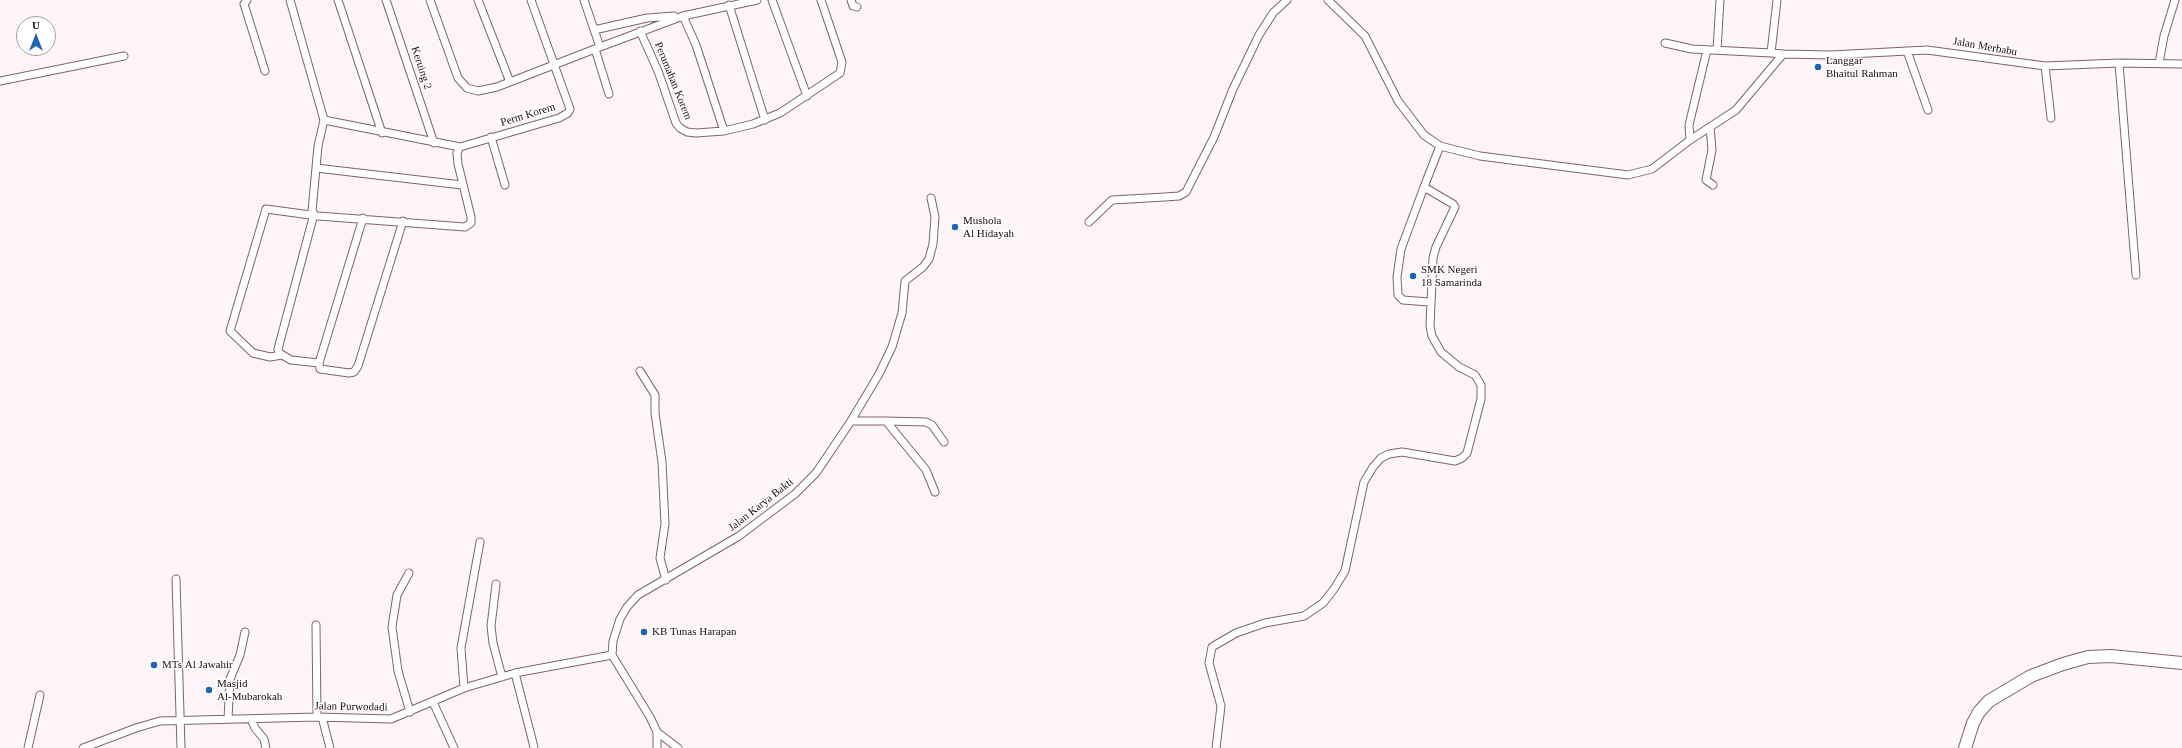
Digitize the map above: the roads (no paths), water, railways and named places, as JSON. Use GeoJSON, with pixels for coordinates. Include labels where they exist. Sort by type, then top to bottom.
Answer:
{"type":"FeatureCollection","features":[{"type":"Feature","properties":{"kind":"highway"},"geometry":{"type":"LineString","coordinates":[[1965,748],[1973,723],[1979,712],[1989,701],[2031,676],[2070,661],[2088,657],[2111,656],[2182,663]]}},
{"type":"Feature","properties":{"kind":"street"},"geometry":{"type":"LineString","coordinates":[[247,0],[244,4],[265,71]]}},
{"type":"Feature","properties":{"kind":"street"},"geometry":{"type":"LineString","coordinates":[[290,0],[324,120],[318,146],[312,211],[314,214],[278,349],[282,355],[291,360],[319,363]]}},
{"type":"Feature","properties":{"kind":"street"},"geometry":{"type":"LineString","coordinates":[[338,0],[382,133]]}},
{"type":"Feature","properties":{"kind":"street","name":"Keruing 2"},"geometry":{"type":"LineString","coordinates":[[386,0],[434,143]]}},
{"type":"Feature","properties":{"kind":"street"},"geometry":{"type":"LineString","coordinates":[[430,0],[458,78],[467,88],[478,91],[510,82],[682,16],[757,0]]}},
{"type":"Feature","properties":{"kind":"street"},"geometry":{"type":"LineString","coordinates":[[478,0],[510,82]]}},
{"type":"Feature","properties":{"kind":"street","name":"Perm Korem"},"geometry":{"type":"LineString","coordinates":[[460,148],[491,137],[559,118],[568,113],[570,109],[531,0]]}},
{"type":"Feature","properties":{"kind":"street"},"geometry":{"type":"LineString","coordinates":[[584,0],[594,30],[609,94]]}},
{"type":"Feature","properties":{"kind":"street"},"geometry":{"type":"LineString","coordinates":[[772,0],[807,96]]}},
{"type":"Feature","properties":{"kind":"street","name":"Perumahan Korem"},"geometry":{"type":"LineString","coordinates":[[640,31],[658,71],[676,122],[680,128],[687,132],[696,133],[724,131],[765,120],[807,96],[840,72],[842,62],[821,0]]}},
{"type":"Feature","properties":{"kind":"street"},"geometry":{"type":"LineString","coordinates":[[851,0],[854,6],[857,7]]}},
{"type":"Feature","properties":{"kind":"street"},"geometry":{"type":"LineString","coordinates":[[1089,222],[1112,200],[1179,196],[1186,192],[1214,137],[1233,89],[1259,35],[1273,13],[1287,0]]}},
{"type":"Feature","properties":{"kind":"street"},"geometry":{"type":"LineString","coordinates":[[1328,0],[1365,36],[1398,101],[1424,135],[1440,146],[1480,156],[1628,175],[1652,169],[1690,140],[1743,104],[1783,54]]}},
{"type":"Feature","properties":{"kind":"street"},"geometry":{"type":"LineString","coordinates":[[1717,50],[1720,0]]}},
{"type":"Feature","properties":{"kind":"street"},"geometry":{"type":"LineString","coordinates":[[1771,53],[1777,0]]}},
{"type":"Feature","properties":{"kind":"street"},"geometry":{"type":"LineString","coordinates":[[2159,63],[2164,36],[2175,0]]}},
{"type":"Feature","properties":{"kind":"street"},"geometry":{"type":"LineString","coordinates":[[729,5],[765,120]]}},
{"type":"Feature","properties":{"kind":"street"},"geometry":{"type":"LineString","coordinates":[[594,30],[647,18],[682,16]]}},
{"type":"Feature","properties":{"kind":"street"},"geometry":{"type":"LineString","coordinates":[[682,16],[696,45],[724,131]]}},
{"type":"Feature","properties":{"kind":"street","name":"Jalan Merbabu"},"geometry":{"type":"LineString","coordinates":[[1665,43],[1680,47],[1707,50],[1783,54],[1832,55],[1907,51],[1948,51],[2017,64],[2045,66],[2119,63],[2182,64]]}},
{"type":"Feature","properties":{"kind":"street"},"geometry":{"type":"LineString","coordinates":[[1690,140],[1689,125],[1707,50]]}},
{"type":"Feature","properties":{"kind":"street"},"geometry":{"type":"LineString","coordinates":[[1907,51],[1928,110]]}},
{"type":"Feature","properties":{"kind":"street"},"geometry":{"type":"LineString","coordinates":[[0,81],[124,56]]}},
{"type":"Feature","properties":{"kind":"street"},"geometry":{"type":"LineString","coordinates":[[2119,63],[2136,275]]}},
{"type":"Feature","properties":{"kind":"street"},"geometry":{"type":"LineString","coordinates":[[2045,66],[2051,118]]}},
{"type":"Feature","properties":{"kind":"street"},"geometry":{"type":"LineString","coordinates":[[282,355],[270,357],[253,352],[230,331],[266,209],[465,227],[471,223],[471,217],[462,186],[457,158],[460,148],[324,120]]}},
{"type":"Feature","properties":{"kind":"street"},"geometry":{"type":"LineString","coordinates":[[1710,127],[1712,150],[1706,180],[1713,185]]}},
{"type":"Feature","properties":{"kind":"street"},"geometry":{"type":"LineString","coordinates":[[491,137],[505,185]]}},
{"type":"Feature","properties":{"kind":"street"},"geometry":{"type":"LineString","coordinates":[[1430,302],[1403,300],[1398,295],[1397,277],[1401,249],[1440,146]]}},
{"type":"Feature","properties":{"kind":"street"},"geometry":{"type":"LineString","coordinates":[[316,168],[462,186]]}},
{"type":"Feature","properties":{"kind":"street"},"geometry":{"type":"LineString","coordinates":[[1216,748],[1221,706],[1209,663],[1212,647],[1236,633],[1265,623],[1304,616],[1323,603],[1334,589],[1344,571],[1364,482],[1373,467],[1381,458],[1389,454],[1402,452],[1455,460],[1462,458],[1466,453],[1481,399],[1482,385],[1475,375],[1446,358],[1436,346],[1430,326],[1430,302],[1434,253],[1455,207],[1453,204],[1424,187]]}},
{"type":"Feature","properties":{"kind":"street","name":"Jalan Karya Bakti"},"geometry":{"type":"LineString","coordinates":[[612,655],[613,641],[620,620],[626,607],[638,595],[739,536],[795,494],[816,472],[851,421],[879,374],[892,347],[902,313],[905,281],[926,264],[933,244],[936,217],[931,198]]}},
{"type":"Feature","properties":{"kind":"street"},"geometry":{"type":"LineString","coordinates":[[363,218],[319,363],[320,369],[349,373],[354,372],[358,366],[403,221]]}},
{"type":"Feature","properties":{"kind":"street"},"geometry":{"type":"LineString","coordinates":[[640,371],[656,395],[655,413],[662,462],[665,524],[660,558],[666,580]]}},
{"type":"Feature","properties":{"kind":"street"},"geometry":{"type":"LineString","coordinates":[[851,421],[926,422],[932,425],[944,442]]}},
{"type":"Feature","properties":{"kind":"street"},"geometry":{"type":"LineString","coordinates":[[886,421],[929,474],[935,492]]}},
{"type":"Feature","properties":{"kind":"street"},"geometry":{"type":"LineString","coordinates":[[464,688],[461,659],[462,640],[480,542]]}},
{"type":"Feature","properties":{"kind":"street"},"geometry":{"type":"LineString","coordinates":[[409,573],[397,595],[392,627],[398,671],[410,712]]}},
{"type":"Feature","properties":{"kind":"street"},"geometry":{"type":"LineString","coordinates":[[176,579],[181,748]]}},
{"type":"Feature","properties":{"kind":"street"},"geometry":{"type":"LineString","coordinates":[[496,584],[491,626],[493,643],[502,677]]}},
{"type":"Feature","properties":{"kind":"street"},"geometry":{"type":"LineString","coordinates":[[316,625],[319,717],[330,748]]}},
{"type":"Feature","properties":{"kind":"street"},"geometry":{"type":"LineString","coordinates":[[228,719],[230,679],[240,655],[245,632]]}},
{"type":"Feature","properties":{"kind":"street"},"geometry":{"type":"LineString","coordinates":[[612,655],[650,717],[657,732],[658,748]]}},
{"type":"Feature","properties":{"kind":"street","name":"Jalan Purwodadi"},"geometry":{"type":"LineString","coordinates":[[83,748],[151,723],[181,719],[319,717],[385,719],[410,712],[464,688],[515,673],[612,655]]}},
{"type":"Feature","properties":{"kind":"street"},"geometry":{"type":"LineString","coordinates":[[515,673],[534,747]]}},
{"type":"Feature","properties":{"kind":"street"},"geometry":{"type":"LineString","coordinates":[[28,748],[40,695]]}},
{"type":"Feature","properties":{"kind":"street"},"geometry":{"type":"LineString","coordinates":[[433,702],[454,748]]}},
{"type":"Feature","properties":{"kind":"street"},"geometry":{"type":"LineString","coordinates":[[251,719],[264,738],[266,748]]}},
{"type":"Feature","properties":{"kind":"street"},"geometry":{"type":"LineString","coordinates":[[657,732],[678,748]]}},
{"type":"Feature","properties":{"kind":"place","name":"Langgar Bhaitul Rahman"},"geometry":{"type":"Point","coordinates":[1818,67]}},
{"type":"Feature","properties":{"kind":"place","name":"Mushola Al Hidayah"},"geometry":{"type":"Point","coordinates":[955,227]}},
{"type":"Feature","properties":{"kind":"place","name":"SMK Negeri 18 Samarinda"},"geometry":{"type":"Point","coordinates":[1413,276]}},
{"type":"Feature","properties":{"kind":"place","name":"KB Tunas Harapan"},"geometry":{"type":"Point","coordinates":[644,632]}},
{"type":"Feature","properties":{"kind":"place","name":"MTs Al Jawahir"},"geometry":{"type":"Point","coordinates":[154,665]}},
{"type":"Feature","properties":{"kind":"place","name":"Masjid Al-Mubarokah"},"geometry":{"type":"Point","coordinates":[209,690]}}]}
